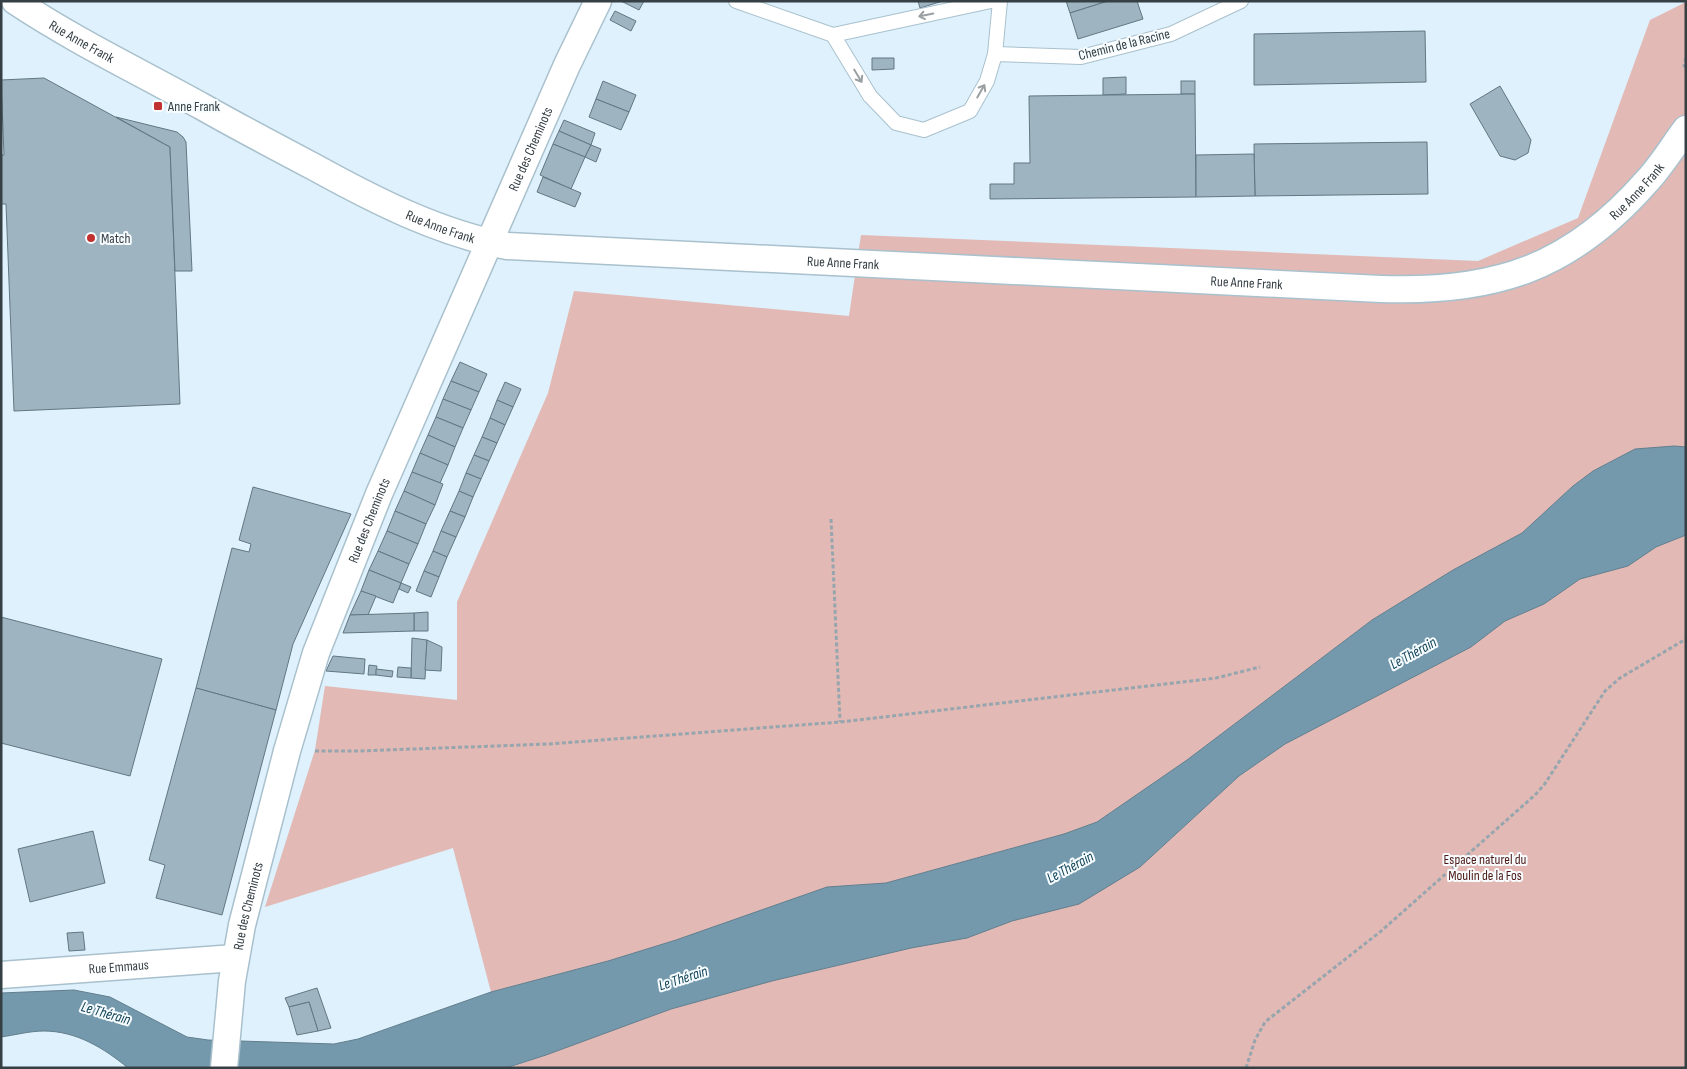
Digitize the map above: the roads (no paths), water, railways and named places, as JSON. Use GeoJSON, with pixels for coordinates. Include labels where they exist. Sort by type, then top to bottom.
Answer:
{"type":"FeatureCollection","features":[{"type":"Feature","properties":{"kind":"street","name":"Rue Anne Frank"},"geometry":{"type":"LineString","coordinates":[[15,1],[157,82],[356,190],[405,213],[489,243],[507,246],[1381,289],[1427,290],[1447,288],[1510,277],[1549,261],[1607,222],[1649,179],[1681,136],[1686,111]]}},
{"type":"Feature","properties":{"kind":"street","name":"Rue des Cheminots"},"geometry":{"type":"LineString","coordinates":[[224,1068],[235,958],[242,925],[287,751],[316,653],[379,494],[567,65],[598,1]]}},
{"type":"Feature","properties":{"kind":"street","name":"Rue Emmaus"},"geometry":{"type":"LineString","coordinates":[[1,975],[235,958]]}},
{"type":"Feature","properties":{"kind":"lane"},"geometry":{"type":"LineString","coordinates":[[736,1],[833,34],[991,1]]}},
{"type":"Feature","properties":{"kind":"lane"},"geometry":{"type":"LineString","coordinates":[[833,34],[870,96],[896,123],[924,130],[970,111],[987,82],[995,54],[1000,1]]}},
{"type":"Feature","properties":{"kind":"lane","name":"Chemin de la Racine"},"geometry":{"type":"LineString","coordinates":[[995,54],[1082,57],[1171,34],[1241,1]]}},
{"type":"Feature","properties":{"kind":"water","name":"Le Thérain"},"geometry":{"type":"Polygon","coordinates":[[[1686,447],[1686,535],[1656,547],[1628,566],[1580,579],[1544,604],[1505,621],[1471,647],[1285,744],[1239,776],[1140,867],[1079,904],[1012,921],[967,938],[911,948],[772,981],[671,1009],[506,1068],[128,1068],[89,1042],[67,1034],[39,1031],[1,1037],[1,993],[74,990],[110,997],[187,1037],[208,1040],[334,1044],[358,1039],[491,992],[608,961],[676,940],[827,887],[886,883],[1064,834],[1097,822],[1187,760],[1372,620],[1453,570],[1522,533],[1573,486],[1593,471],[1635,449],[1686,447]]]}},
{"type":"Feature","properties":{"kind":"place","name":"Anne Frank"},"geometry":{"type":"Point","coordinates":[158,106]}},
{"type":"Feature","properties":{"kind":"place","name":"Match"},"geometry":{"type":"Point","coordinates":[91,238]}},
{"type":"Feature","properties":{"kind":"park label","name":"Espace naturel du Moulin de la Fos"},"geometry":{"type":"Point","coordinates":[1485,868]}}]}
